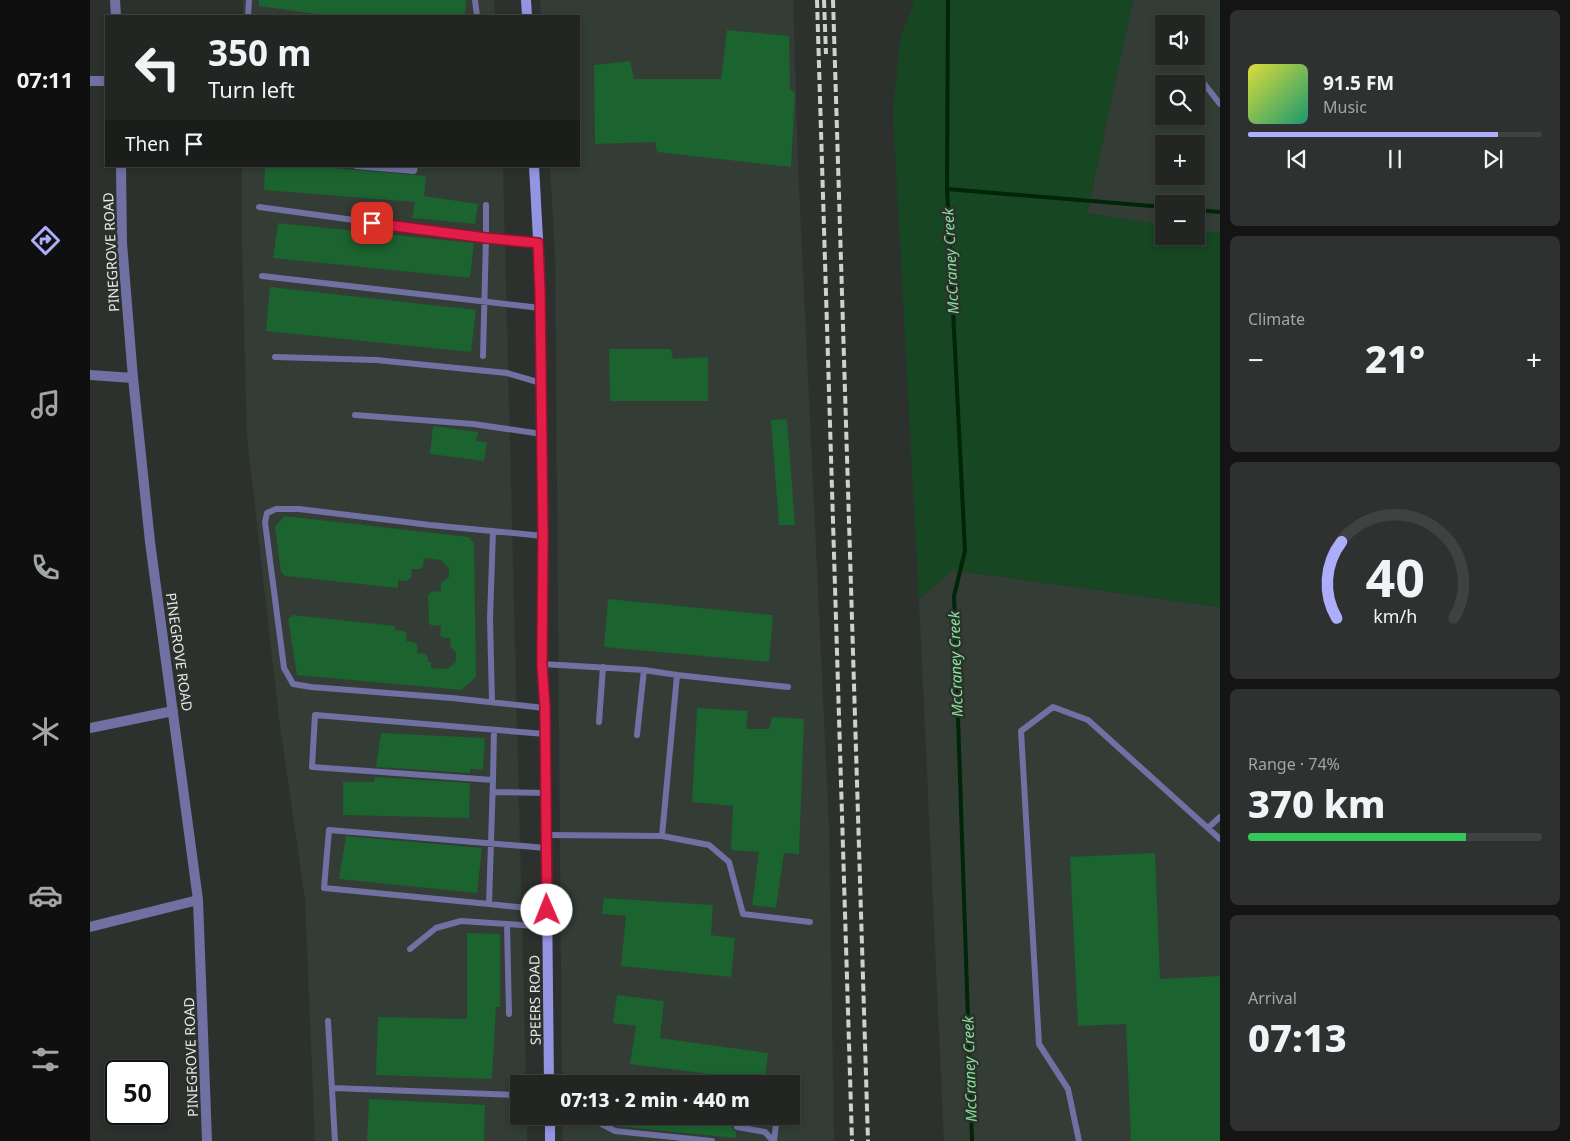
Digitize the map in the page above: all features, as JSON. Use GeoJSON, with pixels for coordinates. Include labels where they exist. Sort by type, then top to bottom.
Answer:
{"type":"FeatureCollection","features":[{"type":"Feature","properties":{"kind":"main road"},"geometry":{"type":"LineString","coordinates":[[526,0],[527,15]]}},
{"type":"Feature","properties":{"kind":"main road","name":"SPEERS ROAD"},"geometry":{"type":"LineString","coordinates":[[534,167],[540,308],[543,536],[542,664],[545,708],[550,1075]]}},
{"type":"Feature","properties":{"kind":"main road"},"geometry":{"type":"LineString","coordinates":[[550,1125],[550,1141]]}},
{"type":"Feature","properties":{"kind":"street"},"geometry":{"type":"LineString","coordinates":[[115,0],[116,15]]}},
{"type":"Feature","properties":{"kind":"street"},"geometry":{"type":"LineString","coordinates":[[90,82],[105,81]]}},
{"type":"Feature","properties":{"kind":"street","name":"PINEGROVE ROAD"},"geometry":{"type":"LineString","coordinates":[[121,167],[122,243],[133,378],[150,542],[198,900],[208,1141]]}},
{"type":"Feature","properties":{"kind":"street"},"geometry":{"type":"LineString","coordinates":[[90,375],[133,378]]}},
{"type":"Feature","properties":{"kind":"street"},"geometry":{"type":"LineString","coordinates":[[90,728],[173,711]]}},
{"type":"Feature","properties":{"kind":"street"},"geometry":{"type":"LineString","coordinates":[[90,927],[198,900]]}},
{"type":"Feature","properties":{"kind":"lane"},"geometry":{"type":"LineString","coordinates":[[248,15],[249,0]]}},
{"type":"Feature","properties":{"kind":"lane"},"geometry":{"type":"LineString","coordinates":[[475,0],[477,15]]}},
{"type":"Feature","properties":{"kind":"lane"},"geometry":{"type":"LineString","coordinates":[[1205,85],[1220,104]]}},
{"type":"Feature","properties":{"kind":"lane"},"geometry":{"type":"LineString","coordinates":[[368,167],[414,171],[415,167]]}},
{"type":"Feature","properties":{"kind":"lane"},"geometry":{"type":"LineString","coordinates":[[483,356],[486,205]]}},
{"type":"Feature","properties":{"kind":"lane"},"geometry":{"type":"LineString","coordinates":[[259,208],[486,238],[538,243]]}},
{"type":"Feature","properties":{"kind":"lane"},"geometry":{"type":"LineString","coordinates":[[262,276],[540,308]]}},
{"type":"Feature","properties":{"kind":"lane"},"geometry":{"type":"LineString","coordinates":[[276,357],[394,362],[507,373],[541,383]]}},
{"type":"Feature","properties":{"kind":"lane"},"geometry":{"type":"LineString","coordinates":[[354,414],[473,424],[542,434]]}},
{"type":"Feature","properties":{"kind":"lane"},"geometry":{"type":"LineString","coordinates":[[543,536],[300,509],[276,509],[267,513],[265,522],[284,668],[294,684],[545,708]]}},
{"type":"Feature","properties":{"kind":"lane"},"geometry":{"type":"LineString","coordinates":[[492,702],[490,618],[493,531]]}},
{"type":"Feature","properties":{"kind":"lane"},"geometry":{"type":"LineString","coordinates":[[542,664],[644,670],[788,687]]}},
{"type":"Feature","properties":{"kind":"lane"},"geometry":{"type":"LineString","coordinates":[[599,722],[603,667]]}},
{"type":"Feature","properties":{"kind":"lane"},"geometry":{"type":"LineString","coordinates":[[637,735],[644,670]]}},
{"type":"Feature","properties":{"kind":"lane"},"geometry":{"type":"LineString","coordinates":[[662,836],[677,675]]}},
{"type":"Feature","properties":{"kind":"lane"},"geometry":{"type":"LineString","coordinates":[[1080,1141],[1068,1089],[1039,1044],[1021,731],[1053,707],[1088,720],[1220,839]]}},
{"type":"Feature","properties":{"kind":"lane"},"geometry":{"type":"LineString","coordinates":[[493,780],[312,767],[316,715],[545,734]]}},
{"type":"Feature","properties":{"kind":"lane"},"geometry":{"type":"LineString","coordinates":[[489,904],[494,730]]}},
{"type":"Feature","properties":{"kind":"lane"},"geometry":{"type":"LineString","coordinates":[[493,792],[546,793]]}},
{"type":"Feature","properties":{"kind":"lane"},"geometry":{"type":"LineString","coordinates":[[1208,828],[1220,817]]}},
{"type":"Feature","properties":{"kind":"lane"},"geometry":{"type":"LineString","coordinates":[[546,848],[329,830],[324,888],[547,910]]}},
{"type":"Feature","properties":{"kind":"lane"},"geometry":{"type":"LineString","coordinates":[[547,835],[662,836],[710,845],[729,862],[743,914],[810,922]]}},
{"type":"Feature","properties":{"kind":"lane"},"geometry":{"type":"LineString","coordinates":[[410,949],[436,928],[461,921],[548,927]]}},
{"type":"Feature","properties":{"kind":"lane"},"geometry":{"type":"LineString","coordinates":[[507,924],[510,1014]]}},
{"type":"Feature","properties":{"kind":"lane"},"geometry":{"type":"LineString","coordinates":[[328,1021],[335,1141]]}},
{"type":"Feature","properties":{"kind":"lane"},"geometry":{"type":"LineString","coordinates":[[332,1088],[510,1095]]}},
{"type":"Feature","properties":{"kind":"lane"},"geometry":{"type":"LineString","coordinates":[[608,1125],[615,1131],[712,1141]]}},
{"type":"Feature","properties":{"kind":"lane"},"geometry":{"type":"LineString","coordinates":[[774,1141],[776,1125]]}},
{"type":"Feature","properties":{"kind":"lane"},"geometry":{"type":"LineString","coordinates":[[737,1127],[765,1132],[774,1141]]}},
{"type":"Feature","properties":{"kind":"shaded area"},"geometry":{"type":"Polygon","coordinates":[[[243,0],[494,0],[495,15],[243,15],[243,0]]]}},
{"type":"Feature","properties":{"kind":"shaded area"},"geometry":{"type":"Polygon","coordinates":[[[540,0],[793,0],[798,165],[829,826],[834,1141],[563,1141],[562,1125],[800,1125],[800,1075],[562,1075],[555,254],[550,167],[580,167],[580,15],[541,15],[540,0]]]}},
{"type":"Feature","properties":{"kind":"shaded area"},"geometry":{"type":"Polygon","coordinates":[[[1133,0],[1220,0],[1220,233],[1205,231],[1205,195],[1155,195],[1155,224],[1087,213],[1133,0]]]}},
{"type":"Feature","properties":{"kind":"shaded area"},"geometry":{"type":"Polygon","coordinates":[[[242,167],[503,167],[526,1075],[510,1075],[510,1125],[527,1125],[527,1141],[315,1141],[305,899],[280,726],[247,437],[242,167]]]}},
{"type":"Feature","properties":{"kind":"shaded area"},"geometry":{"type":"Polygon","coordinates":[[[953,570],[1220,607],[1220,1141],[944,1141],[919,599],[953,570]]]}},
{"type":"Feature","properties":{"kind":"green space"},"geometry":{"type":"Polygon","coordinates":[[[913,0],[1133,0],[1087,213],[1155,224],[1155,245],[1205,245],[1205,231],[1220,233],[1220,607],[953,570],[919,599],[893,114],[900,38],[914,4],[913,0]]]}},
{"type":"Feature","properties":{"kind":"building"},"geometry":{"type":"Polygon","coordinates":[[[259,0],[466,0],[465,15],[323,15],[259,6],[259,0]]]}},
{"type":"Feature","properties":{"kind":"building"},"geometry":{"type":"Polygon","coordinates":[[[727,30],[789,36],[790,90],[795,92],[791,167],[657,152],[655,142],[595,144],[594,65],[630,61],[634,79],[721,79],[727,30]]]}},
{"type":"Feature","properties":{"kind":"building"},"geometry":{"type":"Polygon","coordinates":[[[265,167],[320,167],[426,176],[424,196],[478,204],[475,224],[412,218],[415,202],[264,190],[265,167]]]}},
{"type":"Feature","properties":{"kind":"building"},"geometry":{"type":"Polygon","coordinates":[[[278,223],[474,243],[470,278],[273,258],[278,223]]]}},
{"type":"Feature","properties":{"kind":"building"},"geometry":{"type":"Polygon","coordinates":[[[270,287],[476,310],[471,352],[266,331],[270,287]]]}},
{"type":"Feature","properties":{"kind":"building"},"geometry":{"type":"Polygon","coordinates":[[[609,349],[671,349],[673,359],[708,357],[708,401],[610,401],[609,349]]]}},
{"type":"Feature","properties":{"kind":"building"},"geometry":{"type":"Polygon","coordinates":[[[787,419],[795,525],[779,525],[771,420],[787,419]]]}},
{"type":"Feature","properties":{"kind":"building"},"geometry":{"type":"Polygon","coordinates":[[[433,426],[478,432],[476,441],[487,442],[484,461],[430,454],[433,426]]]}},
{"type":"Feature","properties":{"kind":"building"},"geometry":{"type":"Polygon","coordinates":[[[284,516],[469,537],[474,544],[476,677],[461,690],[297,675],[288,618],[292,615],[395,626],[395,630],[404,631],[407,634],[406,641],[414,642],[418,646],[417,653],[425,654],[428,657],[428,662],[431,662],[431,668],[447,669],[456,662],[456,653],[450,646],[451,638],[443,638],[440,635],[441,625],[432,626],[429,623],[428,595],[431,592],[441,591],[441,583],[449,577],[449,568],[441,560],[424,558],[423,567],[412,569],[411,578],[407,581],[398,580],[398,588],[285,576],[281,572],[275,527],[284,516]]]}},
{"type":"Feature","properties":{"kind":"building"},"geometry":{"type":"Polygon","coordinates":[[[608,599],[773,615],[769,662],[604,647],[608,599]]]}},
{"type":"Feature","properties":{"kind":"building"},"geometry":{"type":"Polygon","coordinates":[[[697,708],[748,711],[746,729],[769,729],[772,717],[804,719],[799,854],[784,853],[776,908],[752,905],[759,852],[731,850],[733,806],[692,802],[697,708]]]}},
{"type":"Feature","properties":{"kind":"building"},"geometry":{"type":"Polygon","coordinates":[[[381,733],[485,738],[483,770],[470,769],[470,773],[376,767],[381,733]]]}},
{"type":"Feature","properties":{"kind":"building"},"geometry":{"type":"Polygon","coordinates":[[[375,777],[470,783],[469,818],[343,815],[343,782],[374,782],[375,777]]]}},
{"type":"Feature","properties":{"kind":"building"},"geometry":{"type":"Polygon","coordinates":[[[346,836],[482,848],[477,893],[339,879],[346,836]]]}},
{"type":"Feature","properties":{"kind":"building"},"geometry":{"type":"Polygon","coordinates":[[[1155,853],[1160,979],[1220,976],[1220,1141],[1131,1141],[1126,1024],[1078,1026],[1070,857],[1155,853]]]}},
{"type":"Feature","properties":{"kind":"building"},"geometry":{"type":"Polygon","coordinates":[[[604,898],[713,905],[711,935],[735,938],[731,977],[621,966],[626,916],[602,914],[604,898]]]}},
{"type":"Feature","properties":{"kind":"building"},"geometry":{"type":"Polygon","coordinates":[[[467,933],[500,934],[500,1007],[496,1007],[492,1079],[376,1075],[378,1017],[467,1019],[467,933]]]}},
{"type":"Feature","properties":{"kind":"building"},"geometry":{"type":"Polygon","coordinates":[[[617,995],[664,1001],[660,1038],[768,1053],[766,1075],[717,1075],[630,1064],[636,1026],[613,1023],[617,995]]]}},
{"type":"Feature","properties":{"kind":"building"},"geometry":{"type":"Polygon","coordinates":[[[369,1099],[485,1105],[484,1141],[367,1141],[369,1099]]]}},
{"type":"Feature","properties":{"kind":"building"},"geometry":{"type":"Polygon","coordinates":[[[733,1125],[736,1138],[616,1126],[733,1125]]]}},
{"type":"Feature","properties":{"kind":"waterway","name":"McCraney Creek"},"geometry":{"type":"LineString","coordinates":[[948,0],[947,189],[1155,206]]}},
{"type":"Feature","properties":{"kind":"waterway","name":"McCraney Creek"},"geometry":{"type":"LineString","coordinates":[[947,189],[965,551],[954,596],[972,1141]]}},
{"type":"Feature","properties":{"kind":"waterway","name":"McCraney Creek"},"geometry":{"type":"LineString","coordinates":[[1205,211],[1220,212]]}},
{"type":"Feature","properties":{"kind":"railway"},"geometry":{"type":"LineString","coordinates":[[817,0],[852,1141]]}},
{"type":"Feature","properties":{"kind":"railway"},"geometry":{"type":"LineString","coordinates":[[824,0],[826,54]]}},
{"type":"Feature","properties":{"kind":"railway"},"geometry":{"type":"LineString","coordinates":[[833,0],[868,1141]]}},
{"type":"Feature","properties":{"kind":"route"},"geometry":{"type":"LineString","coordinates":[[372,223],[538,243],[543,536],[542,664],[545,708],[547,910]]}}]}
